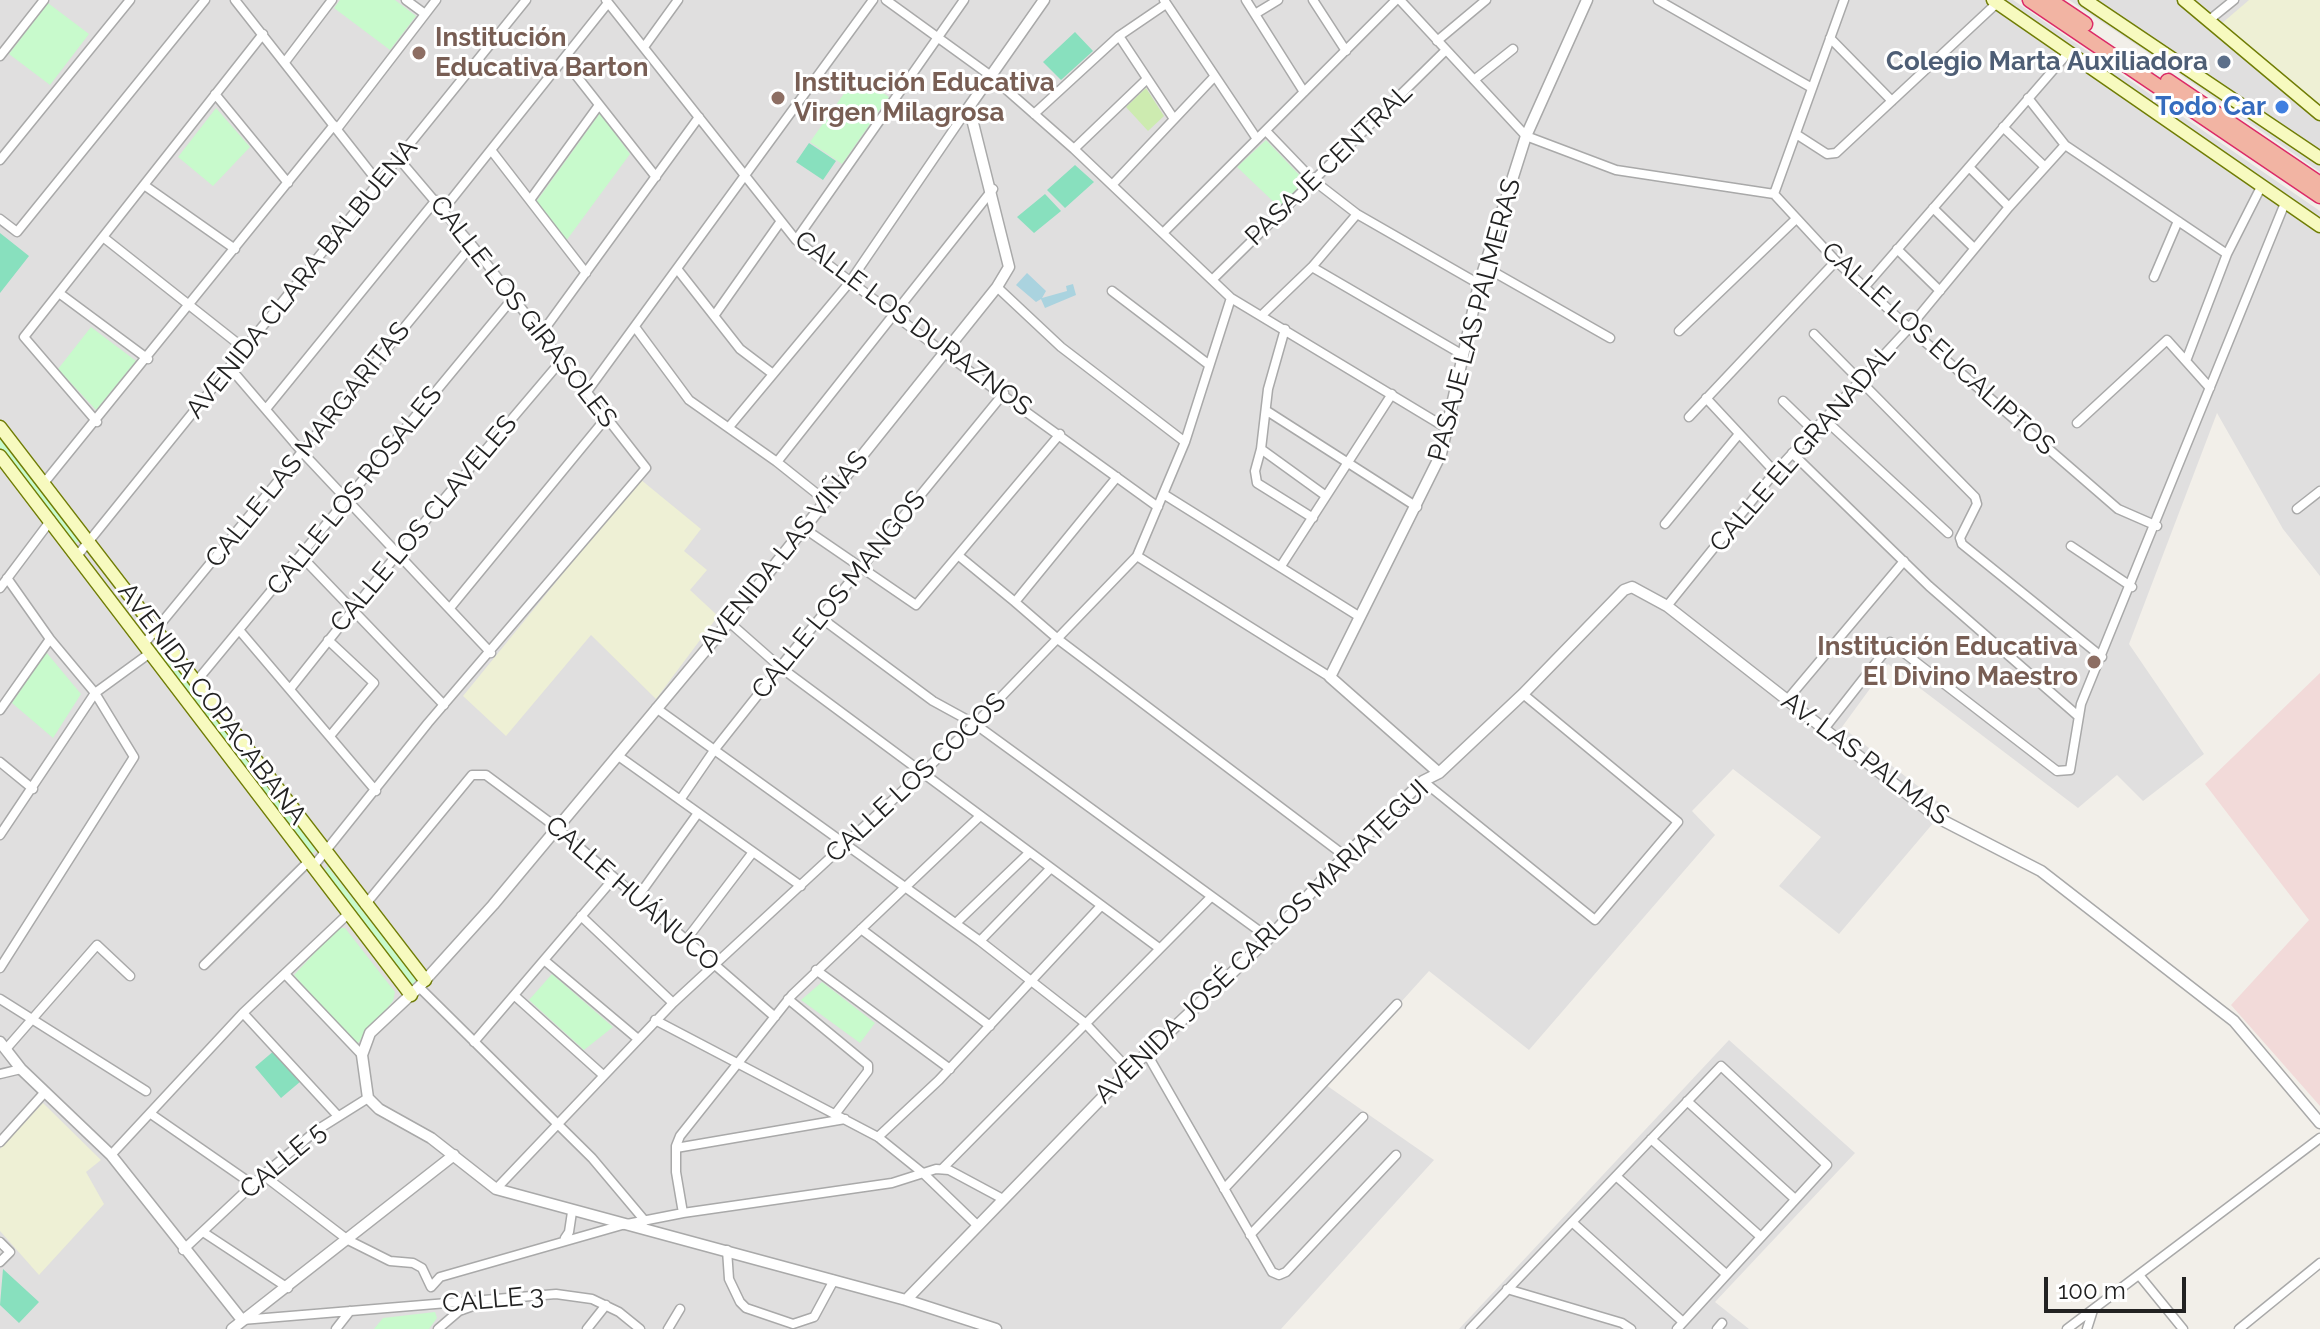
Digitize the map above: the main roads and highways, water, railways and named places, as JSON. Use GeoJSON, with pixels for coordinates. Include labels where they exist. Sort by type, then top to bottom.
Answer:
{"type":"FeatureCollection","features":[{"type":"Feature","properties":{"kind":"highway"},"geometry":{"type":"LineString","coordinates":[[2030,0],[2320,196]]}},
{"type":"Feature","properties":{"kind":"highway"},"geometry":{"type":"LineString","coordinates":[[2049,0],[2320,184]]}},
{"type":"Feature","properties":{"kind":"main road"},"geometry":{"type":"LineString","coordinates":[[2085,0],[2320,158]]}},
{"type":"Feature","properties":{"kind":"main road"},"geometry":{"type":"LineString","coordinates":[[2184,0],[2320,114]]}},
{"type":"Feature","properties":{"kind":"main road"},"geometry":{"type":"LineString","coordinates":[[1995,1],[2320,226]]}},
{"type":"Feature","properties":{"kind":"main road","name":"AVENIDA COPACABANA"},"geometry":{"type":"LineString","coordinates":[[0,427],[325,851],[365,905],[418,988],[348,914],[0,456]]}},
{"type":"Feature","properties":{"kind":"water"},"geometry":{"type":"Polygon","coordinates":[[[1027,273],[1046,291],[1042,298],[1067,291],[1066,286],[1073,284],[1076,295],[1045,308],[1041,299],[1036,302],[1016,285],[1027,273]]]}},
{"type":"Feature","properties":{"kind":"place","name":"Institución Educativa Barton"},"geometry":{"type":"Point","coordinates":[419,53]}},
{"type":"Feature","properties":{"kind":"place","name":"Colegio Marta Auxiliadora"},"geometry":{"type":"Point","coordinates":[2224,62]}},
{"type":"Feature","properties":{"kind":"place","name":"Institución Educativa Virgen Milagrosa"},"geometry":{"type":"Point","coordinates":[778,98]}},
{"type":"Feature","properties":{"kind":"place","name":"Todo Car"},"geometry":{"type":"Point","coordinates":[2282,107]}},
{"type":"Feature","properties":{"kind":"place","name":"Institución Educativa El Divino Maestro"},"geometry":{"type":"Point","coordinates":[2094,662]}}]}
